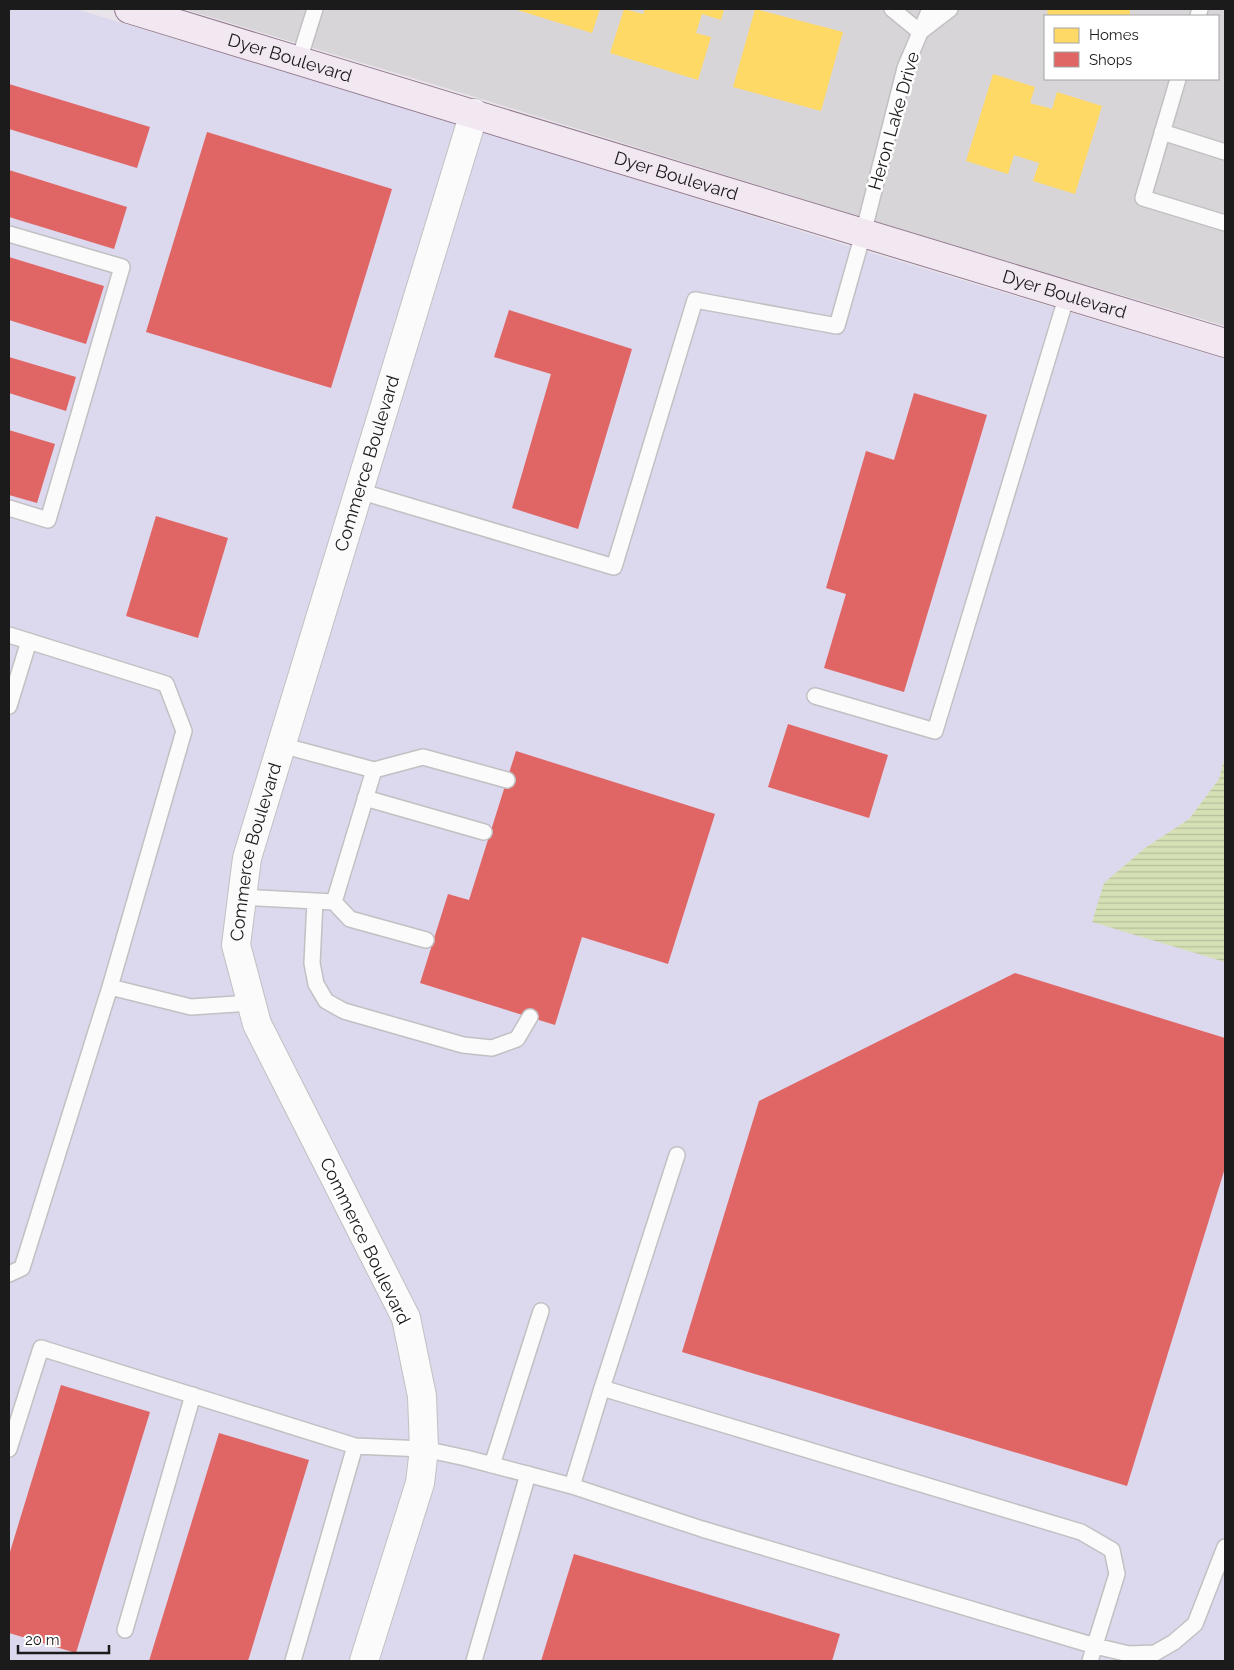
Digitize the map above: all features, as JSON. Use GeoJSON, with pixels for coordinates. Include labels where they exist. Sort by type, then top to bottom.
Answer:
{"type":"FeatureCollection","features":[{"type":"Feature","properties":{"kind":"main road","name":"Dyer Boulevard"},"geometry":{"type":"LineString","coordinates":[[129,9],[1225,343]]}},
{"type":"Feature","properties":{"kind":"street","name":"Commerce Boulevard"},"geometry":{"type":"LineString","coordinates":[[364,1661],[420,1483],[424,1449],[422,1396],[406,1318],[257,1024],[236,946],[247,858],[474,113]]}},
{"type":"Feature","properties":{"kind":"lane"},"geometry":{"type":"LineString","coordinates":[[300,60],[315,9]]}},
{"type":"Feature","properties":{"kind":"lane"},"geometry":{"type":"LineString","coordinates":[[892,9],[920,32],[950,9]]}},
{"type":"Feature","properties":{"kind":"lane","name":"Heron Lake Drive"},"geometry":{"type":"LineString","coordinates":[[359,491],[614,567],[695,300],[837,326],[863,234],[905,68],[930,9]]}},
{"type":"Feature","properties":{"kind":"lane"},"geometry":{"type":"LineString","coordinates":[[1178,80],[1143,198],[1225,223]]}},
{"type":"Feature","properties":{"kind":"lane"},"geometry":{"type":"LineString","coordinates":[[1162,132],[1225,152]]}},
{"type":"Feature","properties":{"kind":"lane"},"geometry":{"type":"LineString","coordinates":[[9,234],[122,267],[48,520],[9,508]]}},
{"type":"Feature","properties":{"kind":"lane"},"geometry":{"type":"LineString","coordinates":[[815,696],[935,731],[1066,295]]}},
{"type":"Feature","properties":{"kind":"lane"},"geometry":{"type":"LineString","coordinates":[[9,635],[166,684],[184,731],[110,987],[22,1268],[9,1274]]}},
{"type":"Feature","properties":{"kind":"lane"},"geometry":{"type":"LineString","coordinates":[[9,706],[28,641]]}},
{"type":"Feature","properties":{"kind":"lane"},"geometry":{"type":"LineString","coordinates":[[281,745],[374,770],[423,757],[507,780]]}},
{"type":"Feature","properties":{"kind":"lane"},"geometry":{"type":"LineString","coordinates":[[334,902],[374,770]]}},
{"type":"Feature","properties":{"kind":"lane"},"geometry":{"type":"LineString","coordinates":[[366,798],[484,832]]}},
{"type":"Feature","properties":{"kind":"lane"},"geometry":{"type":"LineString","coordinates":[[242,897],[334,902],[350,918],[426,940]]}},
{"type":"Feature","properties":{"kind":"lane"},"geometry":{"type":"LineString","coordinates":[[315,901],[312,963],[316,984],[326,1001],[344,1011],[463,1045],[492,1048],[516,1039],[530,1017]]}},
{"type":"Feature","properties":{"kind":"lane"},"geometry":{"type":"LineString","coordinates":[[110,987],[190,1007],[251,1003]]}},
{"type":"Feature","properties":{"kind":"lane"},"geometry":{"type":"LineString","coordinates":[[572,1486],[677,1155]]}},
{"type":"Feature","properties":{"kind":"lane"},"geometry":{"type":"LineString","coordinates":[[492,1465],[541,1311]]}},
{"type":"Feature","properties":{"kind":"lane"},"geometry":{"type":"LineString","coordinates":[[9,1449],[41,1348],[355,1446],[424,1449],[572,1486],[702,1529],[1095,1646],[1129,1654],[1155,1654],[1174,1642],[1194,1624],[1225,1547]]}},
{"type":"Feature","properties":{"kind":"lane"},"geometry":{"type":"LineString","coordinates":[[602,1388],[1081,1532],[1112,1550],[1117,1574],[1090,1661]]}},
{"type":"Feature","properties":{"kind":"lane"},"geometry":{"type":"LineString","coordinates":[[125,1630],[193,1395]]}},
{"type":"Feature","properties":{"kind":"lane"},"geometry":{"type":"LineString","coordinates":[[293,1661],[355,1446]]}},
{"type":"Feature","properties":{"kind":"lane"},"geometry":{"type":"LineString","coordinates":[[474,1661],[528,1474]]}},
{"type":"Feature","properties":{"kind":"shaded area"},"geometry":{"type":"Polygon","coordinates":[[[9,9],[76,9],[469,128],[858,249],[1225,359],[1225,756],[1219,779],[1189,819],[1145,848],[1104,883],[1093,922],[1225,962],[1225,1661],[9,1661],[9,9]]]}},
{"type":"Feature","properties":{"kind":"shaded area"},"geometry":{"type":"Polygon","coordinates":[[[184,9],[1225,9],[1225,326],[867,219],[184,9]]]}},
{"type":"Feature","properties":{"kind":"shaded area"},"geometry":{"type":"Polygon","coordinates":[[[1225,756],[1225,962],[1092,922],[1104,883],[1145,848],[1189,819],[1219,779],[1225,756]]]}},
{"type":"Feature","properties":{"kind":"building: Homes"},"geometry":{"type":"Polygon","coordinates":[[[514,9],[600,9],[592,33],[514,9]]]}},
{"type":"Feature","properties":{"kind":"building: Homes"},"geometry":{"type":"Polygon","coordinates":[[[624,9],[643,14],[645,9],[724,9],[721,20],[702,14],[696,33],[711,37],[698,80],[610,53],[624,9]]]}},
{"type":"Feature","properties":{"kind":"building: Homes"},"geometry":{"type":"Polygon","coordinates":[[[755,9],[843,32],[821,111],[733,87],[755,9]]]}},
{"type":"Feature","properties":{"kind":"building: Homes"},"geometry":{"type":"Polygon","coordinates":[[[1047,9],[1130,9],[1130,15],[1048,15],[1047,9]]]}},
{"type":"Feature","properties":{"kind":"building: Homes"},"geometry":{"type":"Polygon","coordinates":[[[993,74],[1035,87],[1030,103],[1052,109],[1057,92],[1102,106],[1075,194],[1033,181],[1039,163],[1014,155],[1008,174],[966,161],[993,74]]]}},
{"type":"Feature","properties":{"kind":"building: Shops"},"geometry":{"type":"Polygon","coordinates":[[[9,84],[150,127],[137,168],[9,129],[9,84]]]}},
{"type":"Feature","properties":{"kind":"building: Shops"},"geometry":{"type":"Polygon","coordinates":[[[207,132],[392,189],[331,388],[146,332],[207,132]]]}},
{"type":"Feature","properties":{"kind":"building: Shops"},"geometry":{"type":"Polygon","coordinates":[[[9,170],[127,207],[114,249],[9,217],[9,170]]]}},
{"type":"Feature","properties":{"kind":"building: Shops"},"geometry":{"type":"Polygon","coordinates":[[[9,257],[104,286],[86,344],[9,320],[9,257]]]}},
{"type":"Feature","properties":{"kind":"building: Shops"},"geometry":{"type":"Polygon","coordinates":[[[509,310],[632,349],[578,529],[512,508],[551,374],[494,357],[509,310]]]}},
{"type":"Feature","properties":{"kind":"building: Shops"},"geometry":{"type":"Polygon","coordinates":[[[9,357],[76,377],[66,411],[9,393],[9,357]]]}},
{"type":"Feature","properties":{"kind":"building: Shops"},"geometry":{"type":"Polygon","coordinates":[[[914,393],[987,415],[904,692],[824,668],[846,594],[826,588],[866,451],[894,460],[914,393]]]}},
{"type":"Feature","properties":{"kind":"building: Shops"},"geometry":{"type":"Polygon","coordinates":[[[9,430],[55,444],[37,503],[9,495],[9,430]]]}},
{"type":"Feature","properties":{"kind":"building: Shops"},"geometry":{"type":"Polygon","coordinates":[[[156,516],[228,538],[198,638],[126,616],[156,516]]]}},
{"type":"Feature","properties":{"kind":"building: Shops"},"geometry":{"type":"Polygon","coordinates":[[[788,724],[888,755],[869,818],[768,787],[788,724]]]}},
{"type":"Feature","properties":{"kind":"building: Shops"},"geometry":{"type":"Polygon","coordinates":[[[516,751],[715,814],[668,964],[582,937],[555,1025],[420,983],[448,894],[469,900],[516,751]]]}},
{"type":"Feature","properties":{"kind":"building: Shops"},"geometry":{"type":"Polygon","coordinates":[[[1015,973],[1225,1038],[1225,1168],[1127,1486],[682,1352],[759,1101],[1015,973]]]}},
{"type":"Feature","properties":{"kind":"building: Shops"},"geometry":{"type":"Polygon","coordinates":[[[61,1385],[150,1412],[76,1653],[9,1633],[9,1555],[61,1385]]]}},
{"type":"Feature","properties":{"kind":"building: Shops"},"geometry":{"type":"Polygon","coordinates":[[[219,1433],[309,1460],[248,1661],[149,1661],[219,1433]]]}},
{"type":"Feature","properties":{"kind":"building: Shops"},"geometry":{"type":"Polygon","coordinates":[[[574,1554],[840,1634],[832,1661],[541,1661],[574,1554]]]}}]}
